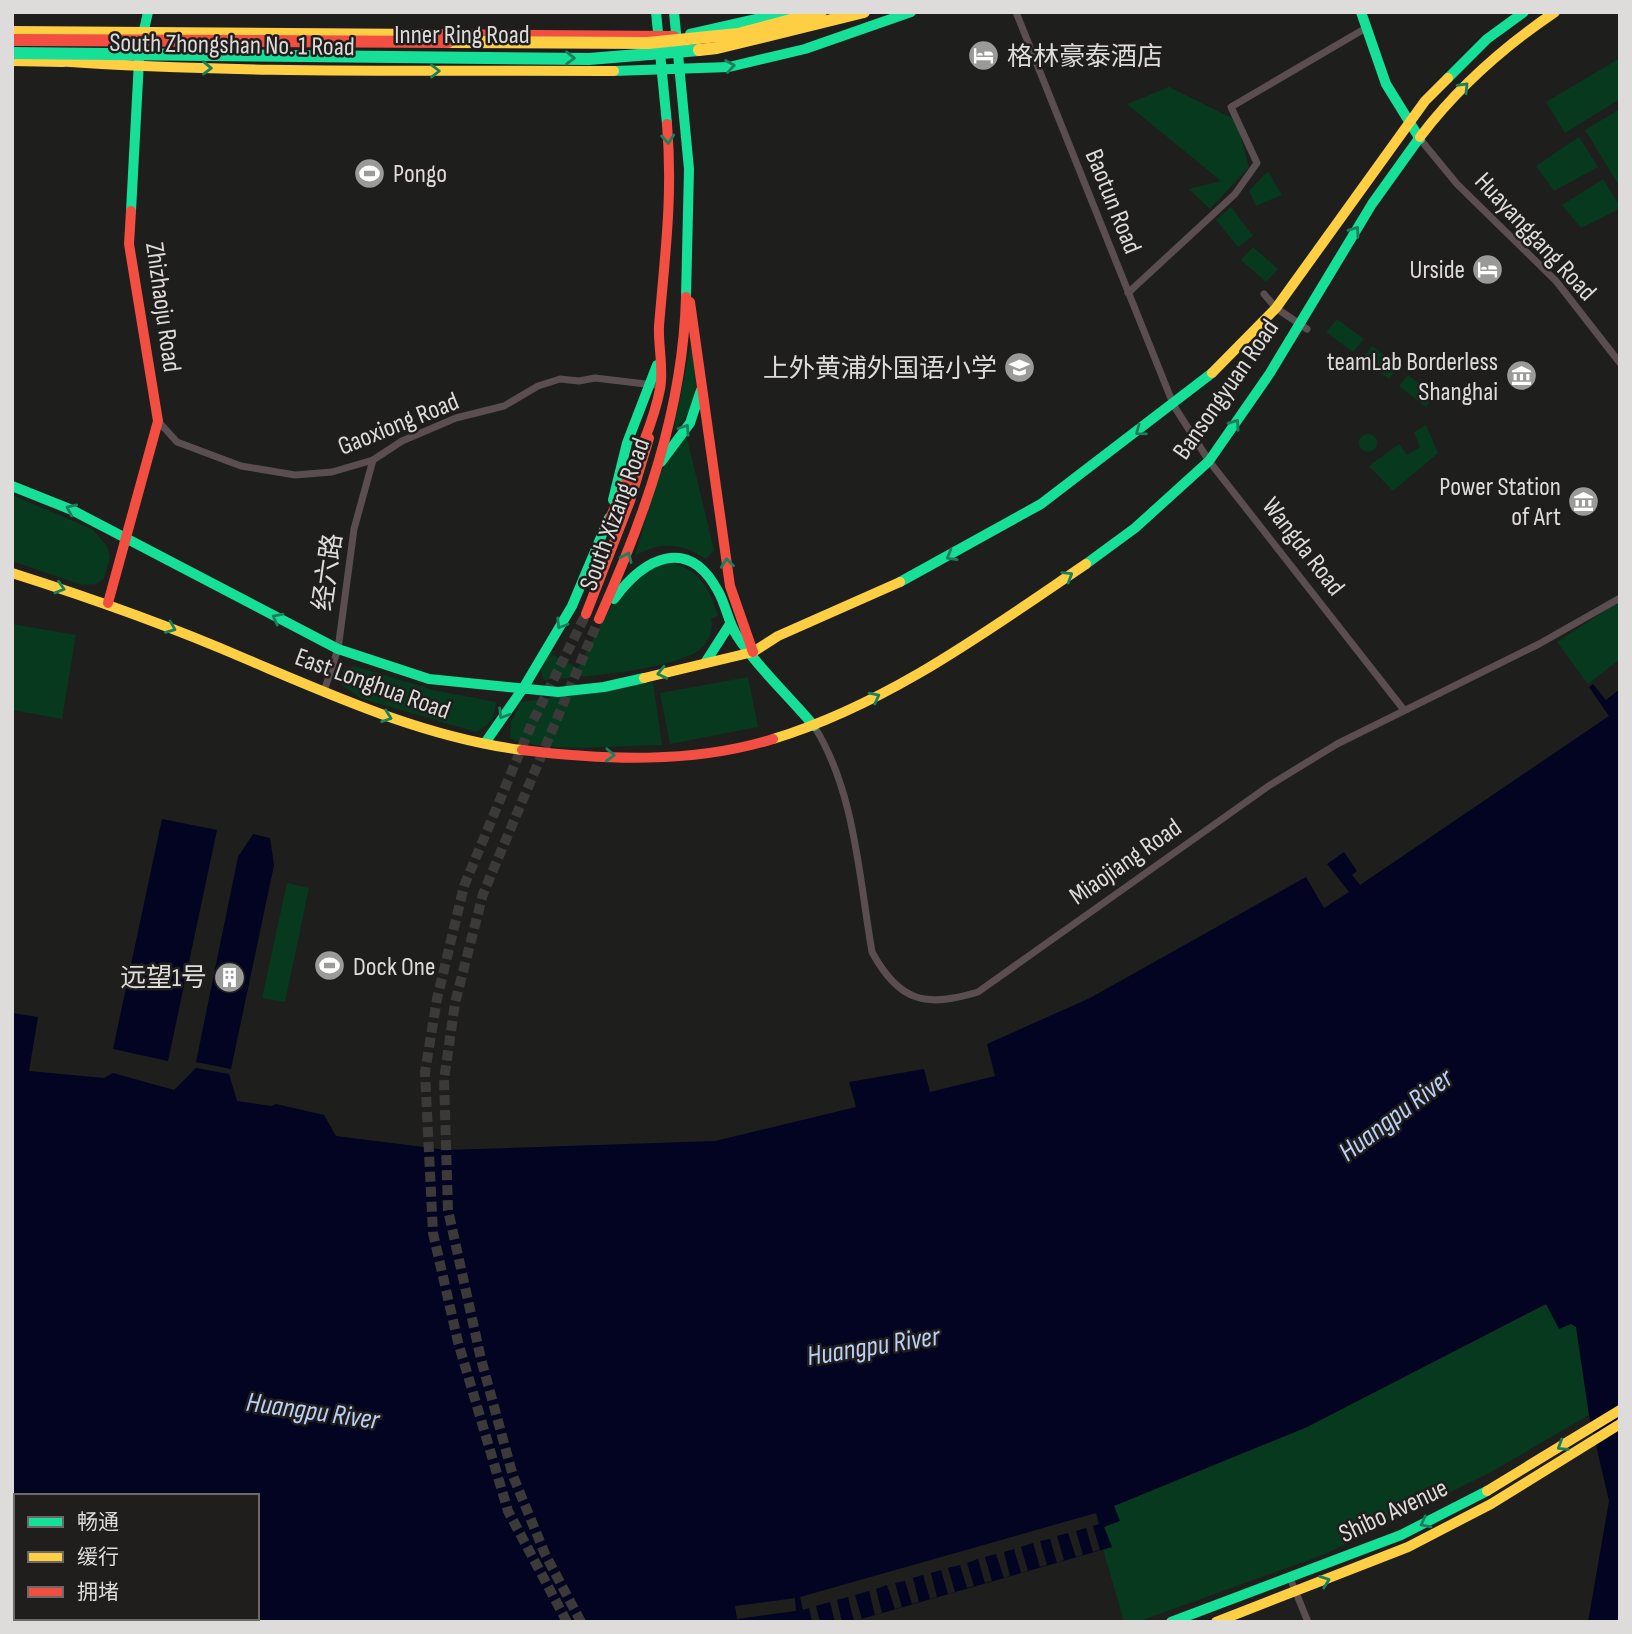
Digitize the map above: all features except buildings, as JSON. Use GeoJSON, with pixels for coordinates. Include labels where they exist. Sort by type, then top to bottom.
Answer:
{"type":"FeatureCollection","features":[{"type":"Feature","properties":{"kind":"main road","name":"Zhizhaoju Road"},"geometry":{"type":"LineString","coordinates":[[108,603],[158,421],[130,244],[139,67],[148,12]]}},
{"type":"Feature","properties":{"kind":"main road","name":"South Xizang Road"},"geometry":{"type":"LineString","coordinates":[[485,743],[508,705],[524,687],[572,606],[654,413],[671,172],[656,12]]}},
{"type":"Feature","properties":{"kind":"main road","name":"South Xizang Road"},"geometry":{"type":"LineString","coordinates":[[674,12],[689,169],[685,323],[676,391],[658,466],[636,536],[599,619],[623,584],[644,564],[663,557],[677,557],[700,566],[711,578],[727,608],[730,624],[814,726]]}},
{"type":"Feature","properties":{"kind":"main road","name":"South Zhongshan No. 1 Road"},"geometry":{"type":"LineString","coordinates":[[12,31],[675,37],[787,12]]}},
{"type":"Feature","properties":{"kind":"main road","name":"Inner Ring Road"},"geometry":{"type":"LineString","coordinates":[[12,40],[648,43],[738,34],[821,12]]}},
{"type":"Feature","properties":{"kind":"main road","name":"Inner Ring Road"},"geometry":{"type":"LineString","coordinates":[[14,59],[589,59],[717,48],[864,12]]}},
{"type":"Feature","properties":{"kind":"main road","name":"South Zhongshan No. 1 Road"},"geometry":{"type":"LineString","coordinates":[[14,59],[139,67],[662,71],[729,67],[805,49],[911,12]]}},
{"type":"Feature","properties":{"kind":"main road"},"geometry":{"type":"LineString","coordinates":[[1361,12],[1386,84],[1420,139]]}},
{"type":"Feature","properties":{"kind":"main road","name":"Bansongyuan Road"},"geometry":{"type":"LineString","coordinates":[[752,652],[778,636],[849,607],[938,563],[1041,504],[1200,385],[1276,308],[1425,101],[1487,39],[1524,12]]}},
{"type":"Feature","properties":{"kind":"main road","name":"Bansongyuan Road"},"geometry":{"type":"LineString","coordinates":[[814,726],[892,688],[1074,572],[1115,543],[1209,461],[1302,326],[1343,247],[1420,139],[1459,92],[1499,52],[1555,12]]}},
{"type":"Feature","properties":{"kind":"main road","name":"South Xizang Road"},"geometry":{"type":"LineString","coordinates":[[685,275],[730,586],[752,652]]}},
{"type":"Feature","properties":{"kind":"main road","name":"South Xizang Road"},"geometry":{"type":"LineString","coordinates":[[608,523],[627,443],[656,385]]}},
{"type":"Feature","properties":{"kind":"main road"},"geometry":{"type":"LineString","coordinates":[[658,466],[690,423],[702,386]]}},
{"type":"Feature","properties":{"kind":"main road"},"geometry":{"type":"LineString","coordinates":[[586,614],[630,501],[654,413]]}},
{"type":"Feature","properties":{"kind":"main road","name":"East Longhua Road"},"geometry":{"type":"LineString","coordinates":[[12,486],[72,510],[338,649],[429,679],[506,689],[524,687],[558,692],[604,687],[752,652]]}},
{"type":"Feature","properties":{"kind":"main road","name":"East Longhua Road"},"geometry":{"type":"LineString","coordinates":[[12,573],[108,603],[414,726],[485,743],[562,755],[662,758],[705,754],[785,736],[814,726]]}},
{"type":"Feature","properties":{"kind":"main road"},"geometry":{"type":"LineString","coordinates":[[705,663],[730,624]]}},
{"type":"Feature","properties":{"kind":"main road","name":"Shibo Avenue"},"geometry":{"type":"LineString","coordinates":[[1171,1622],[1401,1535],[1489,1498],[1620,1410]]}},
{"type":"Feature","properties":{"kind":"main road","name":"Shibo Avenue"},"geometry":{"type":"LineString","coordinates":[[1216,1622],[1408,1547],[1620,1424]]}},
{"type":"Feature","properties":{"kind":"street","name":"Baotun Road"},"geometry":{"type":"LineString","coordinates":[[1016,12],[1174,406]]}},
{"type":"Feature","properties":{"kind":"street"},"geometry":{"type":"LineString","coordinates":[[1128,293],[1235,194],[1257,163],[1231,107],[1366,29]]}},
{"type":"Feature","properties":{"kind":"street","name":"Huayanggang Road"},"geometry":{"type":"LineString","coordinates":[[1420,139],[1457,184],[1556,281],[1620,363]]}},
{"type":"Feature","properties":{"kind":"street"},"geometry":{"type":"LineString","coordinates":[[1264,294],[1276,308],[1302,326]]}},
{"type":"Feature","properties":{"kind":"street","name":"Gaoxiong Road"},"geometry":{"type":"LineString","coordinates":[[158,421],[177,442],[206,455],[266,471],[295,475],[332,472],[373,460],[402,442],[456,418],[504,406],[538,386],[560,379],[579,381],[595,378],[656,385]]}},
{"type":"Feature","properties":{"kind":"street","name":"Wangda Road"},"geometry":{"type":"LineString","coordinates":[[1174,406],[1209,461],[1404,710]]}},
{"type":"Feature","properties":{"kind":"street","name":"经六路"},"geometry":{"type":"LineString","coordinates":[[324,691],[338,649],[354,529],[373,460]]}},
{"type":"Feature","properties":{"kind":"street","name":"Miaojiang Road"},"geometry":{"type":"LineString","coordinates":[[814,726],[830,752],[844,794],[872,952],[883,973],[897,987],[918,997],[943,1002],[978,992],[1270,785],[1337,744],[1539,644],[1620,598]]}},
{"type":"Feature","properties":{"kind":"street"},"geometry":{"type":"LineString","coordinates":[[1290,1578],[1308,1622]]}},
{"type":"Feature","properties":{"kind":"green space"},"geometry":{"type":"Polygon","coordinates":[[[1620,58],[1620,99],[1565,133],[1546,102],[1620,58]]]}},
{"type":"Feature","properties":{"kind":"green space"},"geometry":{"type":"Polygon","coordinates":[[[1169,87],[1236,120],[1249,167],[1210,209],[1189,189],[1221,181],[1127,104],[1169,87]]]}},
{"type":"Feature","properties":{"kind":"green space"},"geometry":{"type":"Polygon","coordinates":[[[1620,109],[1620,187],[1585,130],[1620,109]]]}},
{"type":"Feature","properties":{"kind":"green space"},"geometry":{"type":"Polygon","coordinates":[[[1579,137],[1598,167],[1554,191],[1536,166],[1579,137]]]}},
{"type":"Feature","properties":{"kind":"green space"},"geometry":{"type":"Polygon","coordinates":[[[1268,171],[1282,195],[1256,206],[1249,191],[1268,171]]]}},
{"type":"Feature","properties":{"kind":"green space"},"geometry":{"type":"Polygon","coordinates":[[[1603,179],[1619,204],[1617,210],[1581,228],[1562,205],[1603,179]]]}},
{"type":"Feature","properties":{"kind":"green space"},"geometry":{"type":"Polygon","coordinates":[[[1231,207],[1253,236],[1238,247],[1216,220],[1231,207]]]}},
{"type":"Feature","properties":{"kind":"green space"},"geometry":{"type":"Polygon","coordinates":[[[1253,247],[1278,269],[1266,282],[1241,260],[1253,247]]]}},
{"type":"Feature","properties":{"kind":"green space"},"geometry":{"type":"Polygon","coordinates":[[[1337,319],[1364,339],[1353,352],[1326,332],[1337,319]]]}},
{"type":"Feature","properties":{"kind":"green space"},"geometry":{"type":"Polygon","coordinates":[[[691,344],[696,391],[689,411],[673,432],[691,344]]]}},
{"type":"Feature","properties":{"kind":"green space"},"geometry":{"type":"Polygon","coordinates":[[[1372,346],[1399,366],[1389,379],[1362,359],[1372,346]]]}},
{"type":"Feature","properties":{"kind":"green space"},"geometry":{"type":"Polygon","coordinates":[[[1408,375],[1435,395],[1426,407],[1399,386],[1408,375]]]}},
{"type":"Feature","properties":{"kind":"green space"},"geometry":{"type":"Polygon","coordinates":[[[1426,425],[1438,453],[1393,491],[1369,466],[1399,444],[1407,455],[1420,447],[1414,432],[1426,425]]]}},
{"type":"Feature","properties":{"kind":"green space"},"geometry":{"type":"Polygon","coordinates":[[[686,434],[714,550],[706,559],[680,547],[671,546],[653,548],[635,556],[659,474],[686,434]]]}},
{"type":"Feature","properties":{"kind":"green space"},"geometry":{"type":"Polygon","coordinates":[[[1368,434],[1374,437],[1377,443],[1374,449],[1368,452],[1362,449],[1359,443],[1362,437],[1368,434]]]}},
{"type":"Feature","properties":{"kind":"green space"},"geometry":{"type":"Polygon","coordinates":[[[12,495],[92,529],[107,546],[110,557],[104,578],[96,584],[82,585],[12,561],[12,495]]]}},
{"type":"Feature","properties":{"kind":"green space"},"geometry":{"type":"Polygon","coordinates":[[[667,562],[695,574],[715,606],[718,616],[711,619],[708,640],[701,648],[677,660],[640,669],[544,680],[541,671],[550,653],[578,668],[603,620],[624,589],[636,577],[667,562]]]}},
{"type":"Feature","properties":{"kind":"green space"},"geometry":{"type":"Polygon","coordinates":[[[1620,601],[1620,659],[1588,684],[1557,642],[1620,601]]]}},
{"type":"Feature","properties":{"kind":"green space"},"geometry":{"type":"Polygon","coordinates":[[[12,624],[76,635],[62,719],[12,710],[12,624]]]}},
{"type":"Feature","properties":{"kind":"green space"},"geometry":{"type":"Polygon","coordinates":[[[354,666],[433,690],[496,702],[494,712],[491,720],[476,732],[360,698],[339,683],[344,669],[354,666]]]}},
{"type":"Feature","properties":{"kind":"green space"},"geometry":{"type":"Polygon","coordinates":[[[748,677],[758,727],[670,744],[660,693],[748,677]]]}},
{"type":"Feature","properties":{"kind":"green space"},"geometry":{"type":"Polygon","coordinates":[[[653,682],[662,745],[562,747],[524,743],[510,738],[511,722],[521,702],[653,682]]]}},
{"type":"Feature","properties":{"kind":"green space"},"geometry":{"type":"Polygon","coordinates":[[[287,883],[309,888],[285,1002],[262,998],[287,883]]]}},
{"type":"Feature","properties":{"kind":"green space"},"geometry":{"type":"Polygon","coordinates":[[[1546,1304],[1576,1327],[1589,1415],[1491,1472],[1323,1555],[1137,1622],[1124,1622],[1103,1549],[1111,1546],[1104,1526],[1113,1506],[1307,1427],[1546,1304]]]}},
{"type":"Feature","properties":{"kind":"water","name":"Huangpu River"},"geometry":{"type":"Polygon","coordinates":[[[1593,684],[1606,700],[1620,689],[1620,1622],[1588,1622],[1609,1501],[1589,1415],[1576,1327],[1571,1324],[1559,1329],[1546,1304],[1307,1427],[1114,1506],[1120,1521],[1104,1527],[1112,1547],[851,1622],[12,1622],[12,1013],[38,1017],[29,1071],[104,1078],[113,1073],[174,1090],[196,1068],[229,1074],[237,1101],[271,1106],[276,1104],[324,1115],[336,1136],[447,1150],[715,1141],[856,1107],[849,1082],[924,1069],[930,1092],[995,1076],[987,1044],[1090,998],[1306,877],[1324,908],[1349,892],[1327,864],[1344,852],[1357,871],[1352,875],[1360,885],[1609,716],[1589,687],[1593,684]]]}},
{"type":"Feature","properties":{"kind":"water"},"geometry":{"type":"Polygon","coordinates":[[[162,819],[217,830],[168,1061],[113,1049],[162,819]]]}},
{"type":"Feature","properties":{"kind":"water","name":"远望1号"},"geometry":{"type":"Polygon","coordinates":[[[253,834],[270,838],[274,865],[231,1069],[196,1062],[238,857],[253,834]]]}},
{"type":"Feature","properties":{"kind":"pier"},"geometry":{"type":"Polygon","coordinates":[[[1096,1513],[1099,1524],[1093,1526],[1100,1550],[1093,1552],[1086,1528],[1076,1531],[1083,1555],[1076,1557],[1068,1533],[1057,1536],[1064,1560],[1057,1563],[1050,1539],[1040,1541],[1047,1565],[1040,1567],[1033,1543],[1021,1547],[1028,1571],[1021,1573],[1014,1549],[1004,1552],[1010,1576],[1004,1578],[996,1554],[985,1557],[992,1581],[985,1583],[978,1559],[967,1563],[974,1586],[967,1588],[960,1565],[948,1568],[955,1592],[948,1594],[941,1570],[931,1573],[937,1597],[930,1599],[923,1575],[913,1578],[919,1602],[912,1604],[905,1581],[895,1583],[902,1607],[895,1609],[887,1585],[876,1589],[882,1613],[875,1615],[869,1591],[855,1595],[862,1619],[854,1621],[848,1597],[837,1600],[842,1622],[835,1622],[830,1602],[816,1606],[820,1622],[812,1622],[809,1608],[803,1610],[800,1597],[1096,1513]]]}},
{"type":"Feature","properties":{"kind":"pier"},"geometry":{"type":"Polygon","coordinates":[[[795,1598],[796,1611],[737,1619],[735,1606],[795,1598]]]}},
{"type":"Feature","properties":{"kind":"tunnel"},"geometry":{"type":"LineString","coordinates":[[567,1622],[508,1511],[458,1342],[433,1233],[425,1072],[437,999],[464,886],[532,723],[586,614]]}},
{"type":"Feature","properties":{"kind":"tunnel"},"geometry":{"type":"LineString","coordinates":[[581,1622],[545,1554],[513,1476],[481,1359],[448,1210],[444,1080],[455,1003],[483,894],[599,619]]}},
{"type":"Feature","properties":{"kind":"traffic: fast"},"geometry":{"type":"LineString","coordinates":[[142,39],[148,12]]}},
{"type":"Feature","properties":{"kind":"traffic: fast"},"geometry":{"type":"LineString","coordinates":[[656,12],[667,124]]}},
{"type":"Feature","properties":{"kind":"traffic: fast"},"geometry":{"type":"LineString","coordinates":[[674,12],[689,169],[686,297]]}},
{"type":"Feature","properties":{"kind":"traffic: fast"},"geometry":{"type":"LineString","coordinates":[[690,34],[787,12]]}},
{"type":"Feature","properties":{"kind":"traffic: fast"},"geometry":{"type":"LineString","coordinates":[[614,71],[729,67],[805,49],[911,12]]}},
{"type":"Feature","properties":{"kind":"traffic: fast"},"geometry":{"type":"LineString","coordinates":[[1361,12],[1386,84],[1420,139]]}},
{"type":"Feature","properties":{"kind":"traffic: fast"},"geometry":{"type":"LineString","coordinates":[[1448,78],[1487,39],[1524,12]]}},
{"type":"Feature","properties":{"kind":"traffic: fast"},"geometry":{"type":"LineString","coordinates":[[12,53],[589,59],[699,50]]}},
{"type":"Feature","properties":{"kind":"traffic: fast"},"geometry":{"type":"LineString","coordinates":[[131,211],[139,61]]}},
{"type":"Feature","properties":{"kind":"traffic: fast"},"geometry":{"type":"LineString","coordinates":[[1086,564],[1135,528],[1209,461],[1270,373],[1372,204],[1420,137]]}},
{"type":"Feature","properties":{"kind":"traffic: fast"},"geometry":{"type":"LineString","coordinates":[[613,500],[627,443],[657,365]]}},
{"type":"Feature","properties":{"kind":"traffic: fast"},"geometry":{"type":"LineString","coordinates":[[900,582],[1041,504],[1212,373]]}},
{"type":"Feature","properties":{"kind":"traffic: fast"},"geometry":{"type":"LineString","coordinates":[[661,462],[690,423],[701,390]]}},
{"type":"Feature","properties":{"kind":"traffic: fast"},"geometry":{"type":"LineString","coordinates":[[12,486],[72,510],[338,649],[429,679],[558,692],[604,687],[644,678]]}},
{"type":"Feature","properties":{"kind":"traffic: fast"},"geometry":{"type":"LineString","coordinates":[[485,743],[524,687],[572,606],[609,518]]}},
{"type":"Feature","properties":{"kind":"traffic: fast"},"geometry":{"type":"LineString","coordinates":[[614,599],[639,573],[652,564],[680,558],[693,563],[706,574],[718,591],[734,631],[745,648],[814,726]]}},
{"type":"Feature","properties":{"kind":"traffic: fast"},"geometry":{"type":"LineString","coordinates":[[705,663],[730,624]]}},
{"type":"Feature","properties":{"kind":"traffic: fast"},"geometry":{"type":"LineString","coordinates":[[1171,1622],[1401,1535],[1487,1491]]}},
{"type":"Feature","properties":{"kind":"traffic: slow"},"geometry":{"type":"LineString","coordinates":[[448,42],[648,43],[738,34],[821,12]]}},
{"type":"Feature","properties":{"kind":"traffic: slow"},"geometry":{"type":"LineString","coordinates":[[699,50],[864,12]]}},
{"type":"Feature","properties":{"kind":"traffic: slow"},"geometry":{"type":"LineString","coordinates":[[1420,137],[1482,69],[1555,12]]}},
{"type":"Feature","properties":{"kind":"traffic: slow"},"geometry":{"type":"LineString","coordinates":[[12,31],[427,34]]}},
{"type":"Feature","properties":{"kind":"traffic: slow"},"geometry":{"type":"LineString","coordinates":[[12,61],[63,62]]}},
{"type":"Feature","properties":{"kind":"traffic: slow"},"geometry":{"type":"LineString","coordinates":[[55,61],[265,70],[614,71]]}},
{"type":"Feature","properties":{"kind":"traffic: slow"},"geometry":{"type":"LineString","coordinates":[[1212,373],[1276,308],[1425,101],[1448,78]]}},
{"type":"Feature","properties":{"kind":"traffic: slow"},"geometry":{"type":"LineString","coordinates":[[773,739],[856,706],[936,664],[1086,564]]}},
{"type":"Feature","properties":{"kind":"traffic: slow"},"geometry":{"type":"LineString","coordinates":[[12,573],[159,624],[415,726],[522,750]]}},
{"type":"Feature","properties":{"kind":"traffic: slow"},"geometry":{"type":"LineString","coordinates":[[644,678],[753,652],[778,636],[900,582]]}},
{"type":"Feature","properties":{"kind":"traffic: slow"},"geometry":{"type":"LineString","coordinates":[[1487,1491],[1620,1410]]}},
{"type":"Feature","properties":{"kind":"traffic: slow"},"geometry":{"type":"LineString","coordinates":[[1216,1622],[1408,1547],[1491,1504],[1620,1424]]}},
{"type":"Feature","properties":{"kind":"traffic: jam"},"geometry":{"type":"LineString","coordinates":[[427,34],[674,36]]}},
{"type":"Feature","properties":{"kind":"traffic: jam"},"geometry":{"type":"LineString","coordinates":[[12,40],[448,42]]}},
{"type":"Feature","properties":{"kind":"traffic: jam"},"geometry":{"type":"LineString","coordinates":[[608,523],[644,440],[660,389],[659,326],[669,201],[667,124]]}},
{"type":"Feature","properties":{"kind":"traffic: jam"},"geometry":{"type":"LineString","coordinates":[[108,603],[158,421],[129,244],[131,211]]}},
{"type":"Feature","properties":{"kind":"traffic: jam"},"geometry":{"type":"LineString","coordinates":[[599,619],[632,541],[659,462],[678,380],[686,297]]}},
{"type":"Feature","properties":{"kind":"traffic: jam"},"geometry":{"type":"LineString","coordinates":[[690,302],[730,586],[753,652]]}},
{"type":"Feature","properties":{"kind":"traffic: jam"},"geometry":{"type":"LineString","coordinates":[[586,614],[630,501],[649,438]]}},
{"type":"Feature","properties":{"kind":"traffic: jam"},"geometry":{"type":"LineString","coordinates":[[522,750],[648,758],[712,753],[773,739]]}},
{"type":"Feature","properties":{"kind":"place","name":"格林豪泰酒店"},"geometry":{"type":"Point","coordinates":[984,56]}},
{"type":"Feature","properties":{"kind":"place","name":"Pongo"},"geometry":{"type":"Point","coordinates":[370,173]}},
{"type":"Feature","properties":{"kind":"place","name":"Urside"},"geometry":{"type":"Point","coordinates":[1488,269]}},
{"type":"Feature","properties":{"kind":"place","name":"上外黄浦外国语小学"},"geometry":{"type":"Point","coordinates":[1020,368]}},
{"type":"Feature","properties":{"kind":"place","name":"teamLab Borderless Shanghai"},"geometry":{"type":"Point","coordinates":[1521,376]}},
{"type":"Feature","properties":{"kind":"place","name":"Power Station of Art"},"geometry":{"type":"Point","coordinates":[1584,501]}},
{"type":"Feature","properties":{"kind":"place","name":"Dock One"},"geometry":{"type":"Point","coordinates":[330,966]}},
{"type":"Feature","properties":{"kind":"place","name":"远望1号"},"geometry":{"type":"Point","coordinates":[230,977]}}]}
